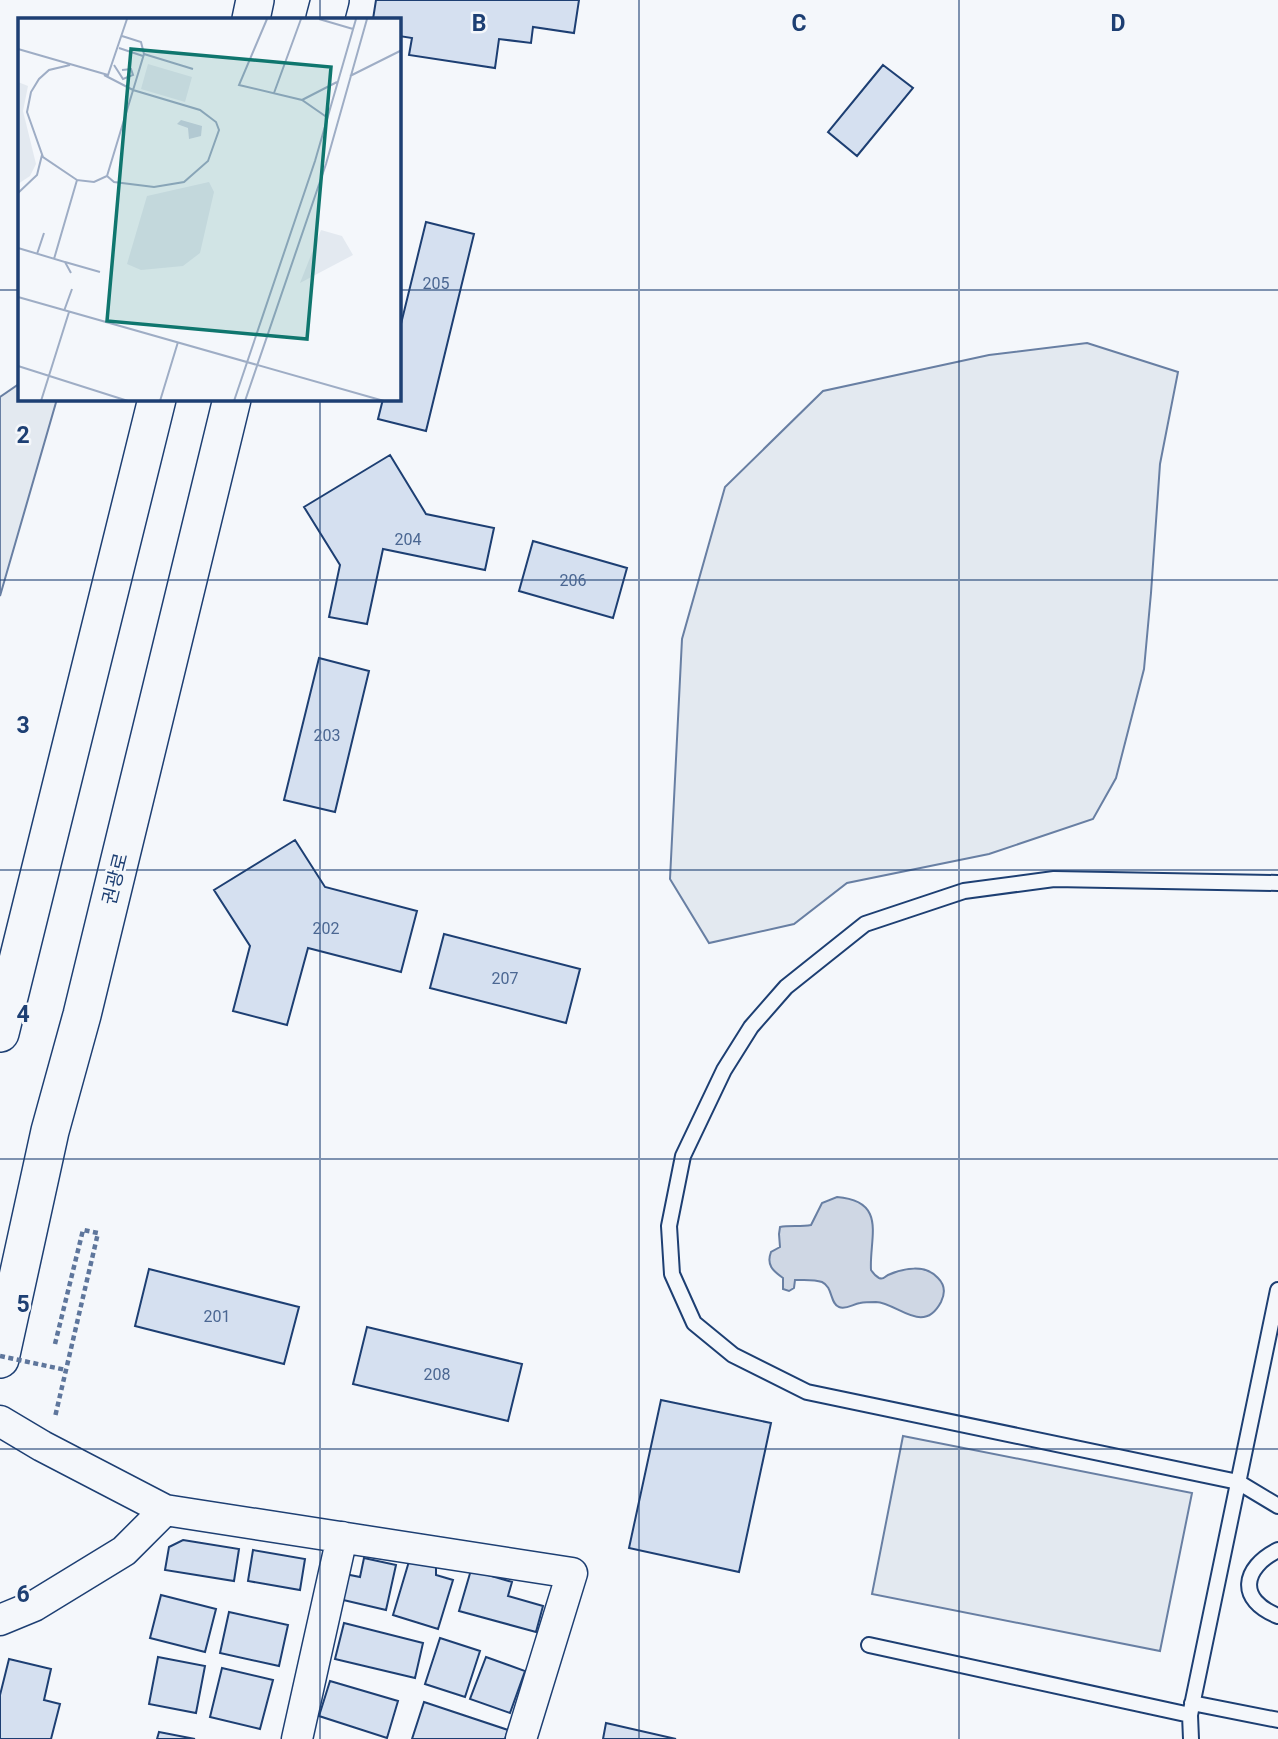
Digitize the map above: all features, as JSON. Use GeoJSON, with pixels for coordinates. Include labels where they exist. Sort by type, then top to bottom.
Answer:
{"type":"FeatureCollection","features":[{"type":"Feature","properties":{"kind":"street"},"geometry":{"type":"LineString","coordinates":[[251,18],[255,0]]}},
{"type":"Feature","properties":{"kind":"street"},"geometry":{"type":"LineString","coordinates":[[325,18],[330,0]]}},
{"type":"Feature","properties":{"kind":"street"},"geometry":{"type":"LineString","coordinates":[[0,1033],[157,401]]}},
{"type":"Feature","properties":{"kind":"street","name":"권광로"},"geometry":{"type":"LineString","coordinates":[[0,1357],[50,1131],[85,1001],[232,401]]}},
{"type":"Feature","properties":{"kind":"street"},"geometry":{"type":"LineString","coordinates":[[0,1421],[165,1510],[572,1573],[521,1739]]}},
{"type":"Feature","properties":{"kind":"street"},"geometry":{"type":"LineString","coordinates":[[0,1620],[34,1606],[124,1551],[165,1510]]}},
{"type":"Feature","properties":{"kind":"street"},"geometry":{"type":"LineString","coordinates":[[297,1739],[342,1537]]}},
{"type":"Feature","properties":{"kind":"lane"},"geometry":{"type":"LineString","coordinates":[[1278,883],[1054,879],[964,891],[865,924],[786,987],[751,1027],[724,1070],[683,1156],[669,1226],[672,1274],[694,1323],[733,1355],[807,1392],[1238,1482],[1278,1506]]}},
{"type":"Feature","properties":{"kind":"lane"},"geometry":{"type":"LineString","coordinates":[[1191,1739],[1191,1709],[1278,1290]]}},
{"type":"Feature","properties":{"kind":"lane"},"geometry":{"type":"LineString","coordinates":[[1278,1550],[1260,1560],[1251,1573],[1249,1587],[1255,1602],[1278,1616]]}},
{"type":"Feature","properties":{"kind":"lane"},"geometry":{"type":"LineString","coordinates":[[869,1646],[1191,1709],[1278,1720]]}},
{"type":"Feature","properties":{"kind":"path"},"geometry":{"type":"LineString","coordinates":[[54,1422],[98,1233],[83,1230],[55,1344]]}},
{"type":"Feature","properties":{"kind":"path"},"geometry":{"type":"LineString","coordinates":[[0,1357],[66,1370]]}},
{"type":"Feature","properties":{"kind":"shaded area"},"geometry":{"type":"Polygon","coordinates":[[[1087,343],[1178,372],[1160,464],[1144,669],[1116,778],[1093,819],[989,854],[847,883],[794,924],[709,943],[670,879],[682,639],[725,487],[823,391],[989,355],[1087,343]]]}},
{"type":"Feature","properties":{"kind":"shaded area"},"geometry":{"type":"Polygon","coordinates":[[[18,385],[18,401],[56,401],[0,596],[0,397],[18,385]]]}},
{"type":"Feature","properties":{"kind":"shaded area"},"geometry":{"type":"Polygon","coordinates":[[[837,1197],[853,1200],[870,1213],[873,1234],[871,1270],[876,1276],[882,1279],[900,1271],[921,1269],[933,1274],[940,1281],[943,1296],[934,1312],[918,1317],[876,1302],[842,1308],[834,1303],[826,1284],[816,1280],[795,1280],[794,1288],[789,1291],[783,1289],[783,1278],[773,1270],[769,1261],[771,1252],[780,1247],[780,1227],[811,1225],[822,1203],[837,1197]]]}},
{"type":"Feature","properties":{"kind":"shaded area"},"geometry":{"type":"Polygon","coordinates":[[[903,1436],[1192,1493],[1160,1651],[872,1594],[903,1436]]]}},
{"type":"Feature","properties":{"kind":"building"},"geometry":{"type":"Polygon","coordinates":[[[376,0],[579,0],[574,33],[533,27],[531,43],[499,39],[495,68],[409,55],[412,38],[401,36],[401,18],[373,18],[376,0]]]}},
{"type":"Feature","properties":{"kind":"building"},"geometry":{"type":"Polygon","coordinates":[[[883,65],[913,88],[857,156],[828,132],[883,65]]]}},
{"type":"Feature","properties":{"kind":"building"},"geometry":{"type":"Polygon","coordinates":[[[426,222],[474,234],[426,431],[378,419],[382,401],[401,401],[401,324],[426,222]]]}},
{"type":"Feature","properties":{"kind":"building"},"geometry":{"type":"Polygon","coordinates":[[[390,455],[426,514],[494,528],[485,570],[383,549],[367,624],[329,617],[340,565],[304,507],[390,455]]]}},
{"type":"Feature","properties":{"kind":"building"},"geometry":{"type":"Polygon","coordinates":[[[533,541],[627,568],[613,618],[519,591],[533,541]]]}},
{"type":"Feature","properties":{"kind":"building"},"geometry":{"type":"Polygon","coordinates":[[[319,658],[369,671],[335,812],[284,800],[319,658]]]}},
{"type":"Feature","properties":{"kind":"building"},"geometry":{"type":"Polygon","coordinates":[[[295,840],[325,887],[417,911],[401,972],[308,948],[287,1025],[233,1011],[250,946],[214,890],[295,840]]]}},
{"type":"Feature","properties":{"kind":"building"},"geometry":{"type":"Polygon","coordinates":[[[444,934],[580,969],[566,1023],[430,988],[444,934]]]}},
{"type":"Feature","properties":{"kind":"building"},"geometry":{"type":"Polygon","coordinates":[[[149,1269],[299,1307],[284,1364],[135,1326],[149,1269]]]}},
{"type":"Feature","properties":{"kind":"building"},"geometry":{"type":"Polygon","coordinates":[[[367,1327],[522,1364],[508,1421],[353,1384],[367,1327]]]}},
{"type":"Feature","properties":{"kind":"building"},"geometry":{"type":"Polygon","coordinates":[[[661,1400],[771,1423],[739,1572],[629,1548],[661,1400]]]}},
{"type":"Feature","properties":{"kind":"building"},"geometry":{"type":"Polygon","coordinates":[[[183,1540],[239,1549],[234,1581],[165,1570],[169,1547],[183,1540]]]}},
{"type":"Feature","properties":{"kind":"building"},"geometry":{"type":"Polygon","coordinates":[[[253,1550],[305,1559],[300,1590],[248,1581],[253,1550]]]}},
{"type":"Feature","properties":{"kind":"building"},"geometry":{"type":"Polygon","coordinates":[[[364,1558],[396,1565],[386,1610],[339,1599],[345,1574],[360,1577],[364,1558]]]}},
{"type":"Feature","properties":{"kind":"building"},"geometry":{"type":"Polygon","coordinates":[[[410,1558],[436,1566],[436,1575],[453,1580],[438,1629],[393,1615],[410,1558]]]}},
{"type":"Feature","properties":{"kind":"building"},"geometry":{"type":"Polygon","coordinates":[[[471,1570],[512,1582],[508,1596],[543,1606],[536,1632],[459,1611],[471,1570]]]}},
{"type":"Feature","properties":{"kind":"building"},"geometry":{"type":"Polygon","coordinates":[[[161,1595],[216,1609],[205,1652],[150,1638],[161,1595]]]}},
{"type":"Feature","properties":{"kind":"building"},"geometry":{"type":"Polygon","coordinates":[[[229,1612],[288,1625],[279,1666],[220,1653],[229,1612]]]}},
{"type":"Feature","properties":{"kind":"building"},"geometry":{"type":"Polygon","coordinates":[[[344,1623],[423,1643],[415,1678],[335,1659],[344,1623]]]}},
{"type":"Feature","properties":{"kind":"building"},"geometry":{"type":"Polygon","coordinates":[[[440,1638],[480,1651],[465,1697],[425,1684],[440,1638]]]}},
{"type":"Feature","properties":{"kind":"building"},"geometry":{"type":"Polygon","coordinates":[[[158,1657],[205,1666],[196,1713],[149,1704],[158,1657]]]}},
{"type":"Feature","properties":{"kind":"building"},"geometry":{"type":"Polygon","coordinates":[[[486,1657],[525,1671],[510,1713],[470,1699],[486,1657]]]}},
{"type":"Feature","properties":{"kind":"building"},"geometry":{"type":"Polygon","coordinates":[[[9,1659],[51,1669],[44,1700],[60,1704],[51,1739],[0,1739],[0,1695],[9,1659]]]}},
{"type":"Feature","properties":{"kind":"building"},"geometry":{"type":"Polygon","coordinates":[[[222,1668],[273,1680],[260,1729],[210,1717],[222,1668]]]}},
{"type":"Feature","properties":{"kind":"building"},"geometry":{"type":"Polygon","coordinates":[[[330,1681],[398,1701],[387,1738],[319,1716],[330,1681]]]}},
{"type":"Feature","properties":{"kind":"building"},"geometry":{"type":"Polygon","coordinates":[[[424,1702],[508,1730],[505,1739],[412,1739],[424,1702]]]}},
{"type":"Feature","properties":{"kind":"building"},"geometry":{"type":"Polygon","coordinates":[[[606,1723],[676,1739],[603,1739],[606,1723]]]}},
{"type":"Feature","properties":{"kind":"building"},"geometry":{"type":"Polygon","coordinates":[[[159,1732],[195,1739],[157,1739],[159,1732]]]}}]}
